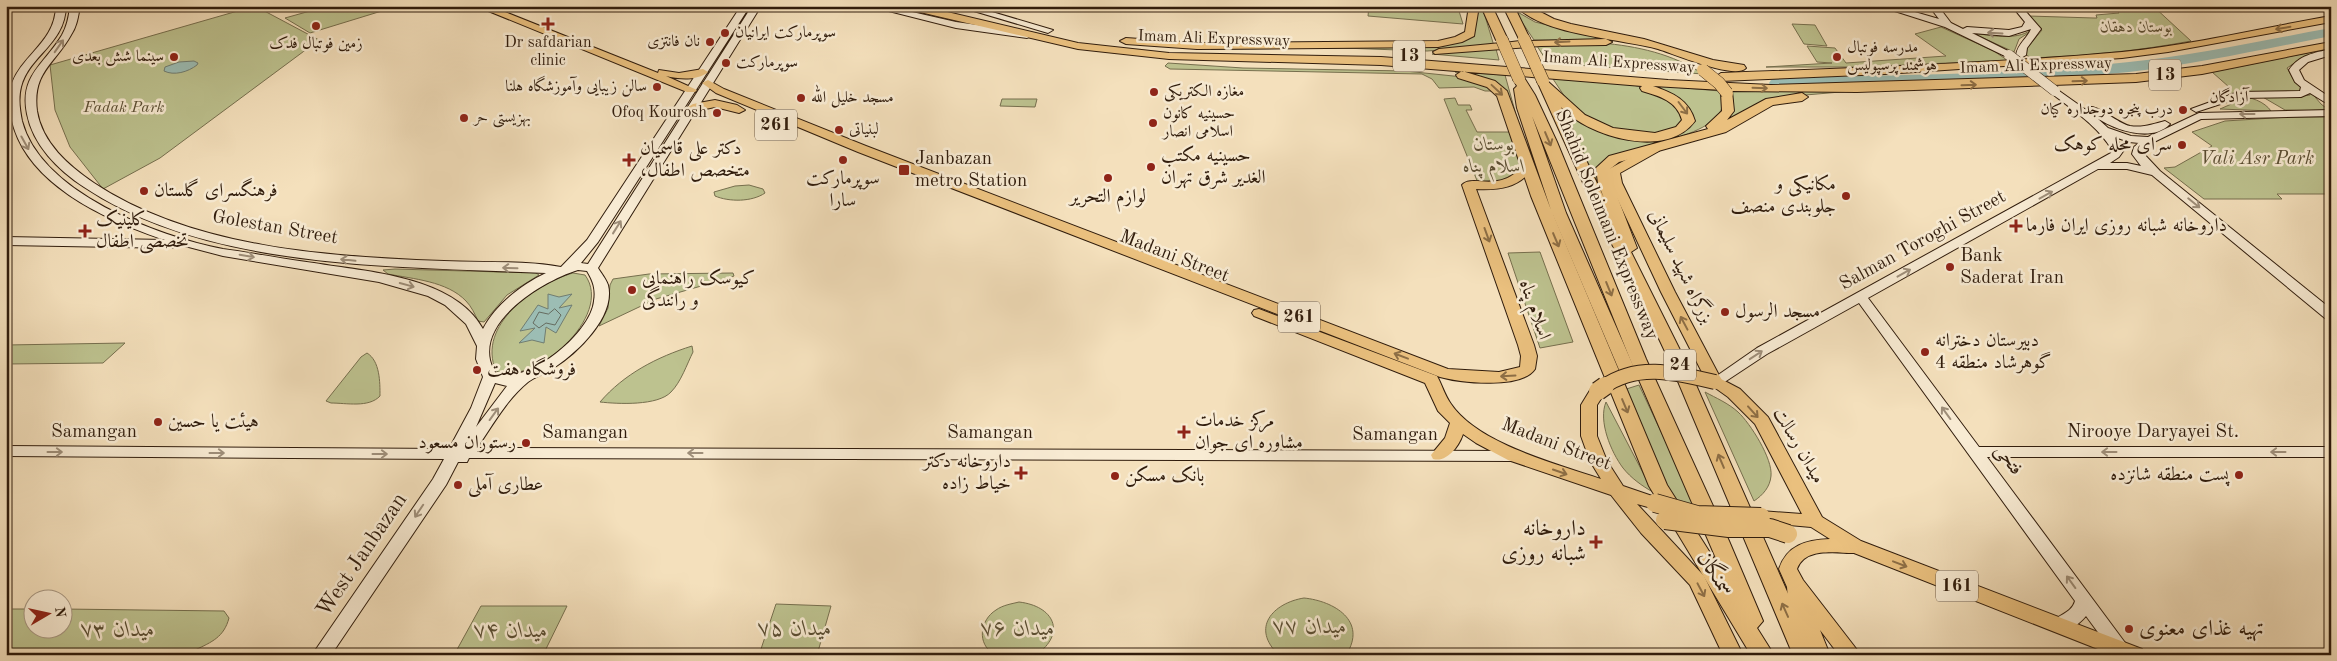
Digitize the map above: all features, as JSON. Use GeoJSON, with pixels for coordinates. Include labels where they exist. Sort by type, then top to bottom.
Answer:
{"type":"FeatureCollection","features":[{"type":"Feature","properties":{"kind":"highway","name":"Imam Ali Expressway"},"geometry":{"type":"LineString","coordinates":[[907,6],[1032,36],[1212,58],[1381,61],[1589,78],[1771,89],[1942,86],[2161,76],[2331,45]]}},
{"type":"Feature","properties":{"kind":"highway","name":"Imam Ali Expressway"},"geometry":{"type":"LineString","coordinates":[[936,6],[1048,30],[1107,45],[1188,50],[1391,55],[1678,76],[1722,77],[1885,70],[2136,54],[2331,19]]}},
{"type":"Feature","properties":{"kind":"highway"},"geometry":{"type":"LineString","coordinates":[[1107,45],[1428,45],[1452,42],[1470,34],[1474,6]]}},
{"type":"Feature","properties":{"kind":"highway","name":"Shahid Soleimani Expressway"},"geometry":{"type":"LineString","coordinates":[[1486,6],[1519,80],[1529,96],[1550,142],[1638,359],[1719,541],[1764,655]]}},
{"type":"Feature","properties":{"kind":"highway","name":"24"},"geometry":{"type":"LineString","coordinates":[[1508,6],[1524,40]]}},
{"type":"Feature","properties":{"kind":"highway"},"geometry":{"type":"LineString","coordinates":[[1513,6],[1525,15],[1542,23],[1629,43],[1678,58],[1703,70],[1719,83],[1727,93],[1729,105],[1726,116],[1698,135]]}},
{"type":"Feature","properties":{"kind":"highway"},"geometry":{"type":"LineString","coordinates":[[1521,6],[1532,14],[1554,22],[1660,46],[1713,65],[1728,68],[1885,70]]}},
{"type":"Feature","properties":{"kind":"highway","name":"Shahid Soleimani Expressway"},"geometry":{"type":"LineString","coordinates":[[1524,40],[1611,229],[1643,288],[1681,368],[1804,655]]}},
{"type":"Feature","properties":{"kind":"highway"},"geometry":{"type":"LineString","coordinates":[[1391,55],[1466,51],[1566,42],[1629,43]]}},
{"type":"Feature","properties":{"kind":"highway"},"geometry":{"type":"LineString","coordinates":[[1107,45],[1120,56],[1188,63],[1362,66],[1470,76],[1491,84],[1503,94],[1538,196],[1658,486],[1764,655]]}},
{"type":"Feature","properties":{"kind":"highway"},"geometry":{"type":"LineString","coordinates":[[1544,81],[1578,117],[1612,132],[1631,136],[1658,136],[1680,130],[1689,121],[1688,112],[1683,106],[1663,94],[1638,86],[1589,78]]}},
{"type":"Feature","properties":{"kind":"highway"},"geometry":{"type":"LineString","coordinates":[[1519,80],[1523,108],[1524,151]]}},
{"type":"Feature","properties":{"kind":"highway"},"geometry":{"type":"LineString","coordinates":[[1643,288],[1629,242],[1605,182],[1603,168],[1614,159],[1721,129],[1761,106],[1782,100],[1942,86]]}},
{"type":"Feature","properties":{"kind":"highway"},"geometry":{"type":"LineString","coordinates":[[1523,108],[1559,213]]}},
{"type":"Feature","properties":{"kind":"main road","name":"Golestan Street"},"geometry":{"type":"LineString","coordinates":[[61,6],[62,12],[56,29],[43,50],[27,66],[16,84],[15,116],[24,145],[50,175],[75,193],[131,223],[200,245],[218,245],[375,263],[564,269],[578,266],[592,268]]}},
{"type":"Feature","properties":{"kind":"main road","name":"Golestan Street"},"geometry":{"type":"LineString","coordinates":[[75,6],[71,26],[59,47],[37,70],[32,81],[32,112],[41,140],[67,170],[97,191],[135,211],[218,245],[380,278],[426,290],[464,313],[475,326],[483,345],[483,360],[490,377]]}},
{"type":"Feature","properties":{"kind":"main road"},"geometry":{"type":"LineString","coordinates":[[481,6],[691,90]]}},
{"type":"Feature","properties":{"kind":"main road"},"geometry":{"type":"LineString","coordinates":[[499,6],[669,75],[705,77]]}},
{"type":"Feature","properties":{"kind":"main road"},"geometry":{"type":"LineString","coordinates":[[490,377],[502,381],[526,377],[573,346],[594,321],[600,308],[602,297],[599,277],[592,268],[691,109],[705,77],[746,6]]}},
{"type":"Feature","properties":{"kind":"main road"},"geometry":{"type":"LineString","coordinates":[[483,345],[487,332],[507,306],[532,286],[564,269],[592,242],[691,90],[705,77],[757,6]]}},
{"type":"Feature","properties":{"kind":"main road"},"geometry":{"type":"LineString","coordinates":[[873,6],[956,25],[1032,36]]}},
{"type":"Feature","properties":{"kind":"main road"},"geometry":{"type":"LineString","coordinates":[[961,6],[1048,30]]}},
{"type":"Feature","properties":{"kind":"main road"},"geometry":{"type":"LineString","coordinates":[[1883,6],[1951,27],[1983,32],[2016,33],[2026,29],[2030,21]]}},
{"type":"Feature","properties":{"kind":"main road"},"geometry":{"type":"LineString","coordinates":[[1933,6],[1951,27],[2009,55],[2094,122],[2118,150],[2115,156],[2098,166]]}},
{"type":"Feature","properties":{"kind":"main road"},"geometry":{"type":"LineString","coordinates":[[2016,6],[2036,29],[2036,32],[2022,47],[2021,55],[2104,119],[2118,126],[2149,130],[2196,109],[2238,95],[2301,94],[2305,93],[2306,86]]}},
{"type":"Feature","properties":{"kind":"main road"},"geometry":{"type":"LineString","coordinates":[[2331,52],[2306,60],[2295,67],[2294,74],[2306,86],[2331,103]]}},
{"type":"Feature","properties":{"kind":"main road"},"geometry":{"type":"LineString","coordinates":[[27,66],[46,62]]}},
{"type":"Feature","properties":{"kind":"main road","name":"Madani Street"},"geometry":{"type":"LineString","coordinates":[[705,77],[720,91],[862,153]]}},
{"type":"Feature","properties":{"kind":"main road"},"geometry":{"type":"LineString","coordinates":[[2247,94],[2270,104],[2280,111],[2279,114]]}},
{"type":"Feature","properties":{"kind":"main road"},"geometry":{"type":"LineString","coordinates":[[727,105],[728,100],[740,99]]}},
{"type":"Feature","properties":{"kind":"main road","name":"Madani Street"},"geometry":{"type":"LineString","coordinates":[[691,109],[710,102],[727,105],[862,153],[1150,265],[1431,380],[1444,406],[1459,422],[1482,439],[1514,456],[1618,492]]}},
{"type":"Feature","properties":{"kind":"main road","name":"آزادگان"},"geometry":{"type":"LineString","coordinates":[[2150,140],[2199,116],[2331,113]]}},
{"type":"Feature","properties":{"kind":"main road"},"geometry":{"type":"LineString","coordinates":[[2094,122],[2129,139],[2150,140]]}},
{"type":"Feature","properties":{"kind":"main road"},"geometry":{"type":"LineString","coordinates":[[2150,140],[2140,147],[2138,154],[2142,161],[2331,316]]}},
{"type":"Feature","properties":{"kind":"main road","name":"بزرگراه شهید سلیمانی"},"geometry":{"type":"LineString","coordinates":[[1660,146],[1616,168],[1614,172],[1616,183],[1668,292],[1715,382]]}},
{"type":"Feature","properties":{"kind":"main road"},"geometry":{"type":"LineString","coordinates":[[2098,166],[2127,166],[2156,172]]}},
{"type":"Feature","properties":{"kind":"main road","name":"Salman Toroghi Street"},"geometry":{"type":"LineString","coordinates":[[1715,382],[1762,351],[2098,166]]}},
{"type":"Feature","properties":{"kind":"main road","name":"اسلام پناه"},"geometry":{"type":"LineString","coordinates":[[1446,374],[1504,377],[1518,375],[1527,369],[1529,356],[1526,345],[1469,187],[1515,182],[1520,179],[1528,167]]}},
{"type":"Feature","properties":{"kind":"main road"},"geometry":{"type":"LineString","coordinates":[[1559,213],[1628,372]]}},
{"type":"Feature","properties":{"kind":"main road"},"geometry":{"type":"LineString","coordinates":[[6,241],[104,241],[131,223]]}},
{"type":"Feature","properties":{"kind":"main road"},"geometry":{"type":"LineString","coordinates":[[96,241],[200,245]]}},
{"type":"Feature","properties":{"kind":"main road"},"geometry":{"type":"LineString","coordinates":[[6,250],[218,245]]}},
{"type":"Feature","properties":{"kind":"main road","name":"Madani Street"},"geometry":{"type":"LineString","coordinates":[[1150,265],[1446,374]]}},
{"type":"Feature","properties":{"kind":"main road","name":"فتحی"},"geometry":{"type":"LineString","coordinates":[[1861,297],[2084,600],[2128,652]]}},
{"type":"Feature","properties":{"kind":"main road","name":"میدان رسالت"},"geometry":{"type":"LineString","coordinates":[[1647,528],[1618,492],[1600,461],[1589,436],[1589,405],[1598,391],[1609,381],[1628,372],[1674,372],[1715,382],[1734,393],[1762,422],[1815,521]]}},
{"type":"Feature","properties":{"kind":"main road","name":"West Janbazan"},"geometry":{"type":"LineString","coordinates":[[459,454],[490,377]]}},
{"type":"Feature","properties":{"kind":"main road","name":"West Janbazan"},"geometry":{"type":"LineString","coordinates":[[320,655],[459,454],[510,391],[526,377]]}},
{"type":"Feature","properties":{"kind":"main road"},"geometry":{"type":"LineString","coordinates":[[1439,455],[1453,440],[1459,422]]}},
{"type":"Feature","properties":{"kind":"main road","name":"Samangan"},"geometry":{"type":"LineString","coordinates":[[6,451],[1514,456]]}},
{"type":"Feature","properties":{"kind":"main road","name":"Nirooye Daryayei St."},"geometry":{"type":"LineString","coordinates":[[1975,452],[2331,452]]}},
{"type":"Feature","properties":{"kind":"main road"},"geometry":{"type":"LineString","coordinates":[[1618,492],[1697,515],[1815,521]]}},
{"type":"Feature","properties":{"kind":"main road"},"geometry":{"type":"LineString","coordinates":[[1675,558],[1661,523],[1665,520],[1729,528],[1770,528],[1788,534],[1805,549],[1791,558],[1788,568],[1820,655]]}},
{"type":"Feature","properties":{"kind":"main road","name":"161"},"geometry":{"type":"LineString","coordinates":[[1815,521],[1855,546],[2128,652]]}},
{"type":"Feature","properties":{"kind":"main road","name":"سمنگان"},"geometry":{"type":"LineString","coordinates":[[1647,528],[1697,581],[1733,655]]}},
{"type":"Feature","properties":{"kind":"main road","name":"161"},"geometry":{"type":"LineString","coordinates":[[1805,549],[1855,546]]}},
{"type":"Feature","properties":{"kind":"main road"},"geometry":{"type":"LineString","coordinates":[[1795,584],[1851,655]]}},
{"type":"Feature","properties":{"kind":"main road"},"geometry":{"type":"LineString","coordinates":[[2059,625],[2076,616],[2082,609],[2084,600]]}},
{"type":"Feature","properties":{"kind":"green space","name":"Fadak Park"},"geometry":{"type":"Polygon","coordinates":[[[255,6],[319,40],[160,158],[103,189],[70,147],[55,110],[50,65],[255,6]]]}},
{"type":"Feature","properties":{"kind":"green space","name":"زمین فوتبال فدک"},"geometry":{"type":"Polygon","coordinates":[[[328,6],[398,6],[310,33],[285,18],[328,6]]]}},
{"type":"Feature","properties":{"kind":"green space"},"geometry":{"type":"Polygon","coordinates":[[[1369,6],[1406,6],[1459,11],[1463,24],[1368,16],[1369,6]]]}},
{"type":"Feature","properties":{"kind":"green space"},"geometry":{"type":"Polygon","coordinates":[[[1477,6],[1482,6],[1494,46],[1427,51],[1342,48],[1211,49],[1414,47],[1473,34],[1477,6]]]}},
{"type":"Feature","properties":{"kind":"green space","name":"بوستان دهقان"},"geometry":{"type":"Polygon","coordinates":[[[2114,6],[2153,6],[2191,41],[2151,48],[2091,54],[2031,58],[2025,54],[2026,49],[2042,30],[2028,16],[2097,18],[2096,15],[2119,13],[2114,6]]]}},
{"type":"Feature","properties":{"kind":"green space"},"geometry":{"type":"Polygon","coordinates":[[[1514,10],[1535,22],[1612,41],[1534,40],[1514,10]]]}},
{"type":"Feature","properties":{"kind":"green space"},"geometry":{"type":"Polygon","coordinates":[[[1792,24],[1815,25],[1827,46],[1804,44],[1792,24]]]}},
{"type":"Feature","properties":{"kind":"green space"},"geometry":{"type":"Polygon","coordinates":[[[1941,27],[1994,51],[2007,60],[1866,67],[1766,67],[1832,63],[1817,62],[1807,46],[1835,48],[1846,63],[1946,56],[1915,34],[1941,27]]]}},
{"type":"Feature","properties":{"kind":"green space"},"geometry":{"type":"Polygon","coordinates":[[[2031,30],[2019,39],[2014,52],[1972,33],[2010,36],[2031,30]]]}},
{"type":"Feature","properties":{"kind":"green space"},"geometry":{"type":"Polygon","coordinates":[[[1601,43],[1628,46],[1654,52],[1679,61],[1703,74],[1548,63],[1537,46],[1601,43]]]}},
{"type":"Feature","properties":{"kind":"green space"},"geometry":{"type":"Polygon","coordinates":[[[2331,48],[2331,50],[2302,58],[2287,68],[2295,82],[2302,88],[2300,93],[2237,92],[2225,96],[2229,87],[2212,72],[2331,48]]]}},
{"type":"Feature","properties":{"kind":"green space"},"geometry":{"type":"Polygon","coordinates":[[[1496,49],[1499,60],[1432,54],[1496,49]]]}},
{"type":"Feature","properties":{"kind":"green space"},"geometry":{"type":"Polygon","coordinates":[[[1168,63],[1243,68],[1405,71],[1463,77],[1498,91],[1485,91],[1474,87],[1439,88],[1432,79],[1422,74],[1170,69],[1165,66],[1168,63]]]}},
{"type":"Feature","properties":{"kind":"green space"},"geometry":{"type":"Polygon","coordinates":[[[1455,72],[1505,75],[1518,122],[1508,97],[1475,76],[1455,72]]]}},
{"type":"Feature","properties":{"kind":"green space"},"geometry":{"type":"Polygon","coordinates":[[[1553,79],[1620,83],[1646,88],[1657,93],[1685,112],[1680,126],[1653,135],[1599,126],[1571,106],[1553,79]]]}},
{"type":"Feature","properties":{"kind":"green space"},"geometry":{"type":"Polygon","coordinates":[[[1637,84],[1720,91],[1722,107],[1714,119],[1698,129],[1678,138],[1614,156],[1601,163],[1598,167],[1624,243],[1582,153],[1562,101],[1574,115],[1623,136],[1682,132],[1691,125],[1692,113],[1681,102],[1660,91],[1637,84]]]}},
{"type":"Feature","properties":{"kind":"green space"},"geometry":{"type":"Polygon","coordinates":[[[1729,90],[1852,91],[1782,97],[1715,128],[1729,116],[1733,107],[1729,90]]]}},
{"type":"Feature","properties":{"kind":"green space"},"geometry":{"type":"Polygon","coordinates":[[[2310,91],[2330,111],[2285,110],[2261,96],[2303,96],[2310,95],[2310,91]]]}},
{"type":"Feature","properties":{"kind":"green space"},"geometry":{"type":"Polygon","coordinates":[[[2239,97],[2257,100],[2271,111],[2220,109],[2236,102],[2239,97]]]}},
{"type":"Feature","properties":{"kind":"green space","name":"بوستان اسلام پناه"},"geometry":{"type":"Polygon","coordinates":[[[1455,98],[1458,105],[1470,105],[1472,110],[1466,110],[1477,132],[1511,132],[1520,168],[1520,172],[1512,180],[1478,183],[1444,99],[1455,98]]]}},
{"type":"Feature","properties":{"kind":"green space"},"geometry":{"type":"Polygon","coordinates":[[[1002,99],[1037,99],[1035,107],[1000,106],[1002,99]]]}},
{"type":"Feature","properties":{"kind":"green space","name":"Vali Asr Park"},"geometry":{"type":"Polygon","coordinates":[[[2289,117],[2331,117],[2331,194],[2277,194],[2282,199],[2204,199],[2164,168],[2175,167],[2212,146],[2192,132],[2225,121],[2289,117]]]}},
{"type":"Feature","properties":{"kind":"green space"},"geometry":{"type":"Polygon","coordinates":[[[749,185],[763,189],[765,193],[754,198],[740,200],[715,196],[714,192],[735,186],[749,185]]]}},
{"type":"Feature","properties":{"kind":"green space"},"geometry":{"type":"Polygon","coordinates":[[[1540,252],[1573,342],[1540,348],[1508,253],[1540,252]]]}},
{"type":"Feature","properties":{"kind":"green space"},"geometry":{"type":"Polygon","coordinates":[[[383,270],[536,273],[539,275],[507,295],[484,322],[478,321],[468,303],[449,289],[419,279],[388,274],[383,270]]]}},
{"type":"Feature","properties":{"kind":"green space"},"geometry":{"type":"Polygon","coordinates":[[[573,273],[585,275],[591,292],[589,310],[580,328],[566,344],[530,369],[512,373],[496,371],[492,354],[494,338],[502,323],[513,309],[542,286],[573,273]]]}},
{"type":"Feature","properties":{"kind":"green space"},"geometry":{"type":"Polygon","coordinates":[[[733,273],[734,276],[729,278],[656,299],[599,326],[608,308],[610,285],[613,279],[649,274],[733,273]]]}},
{"type":"Feature","properties":{"kind":"green space"},"geometry":{"type":"Polygon","coordinates":[[[125,343],[103,363],[6,364],[6,345],[125,343]]]}},
{"type":"Feature","properties":{"kind":"green space"},"geometry":{"type":"Polygon","coordinates":[[[692,346],[693,352],[681,378],[675,388],[665,397],[637,403],[600,402],[630,375],[666,355],[692,346]]]}},
{"type":"Feature","properties":{"kind":"green space"},"geometry":{"type":"Polygon","coordinates":[[[367,353],[377,366],[380,396],[375,400],[364,403],[331,403],[326,401],[361,357],[367,353]]]}},
{"type":"Feature","properties":{"kind":"green space"},"geometry":{"type":"Polygon","coordinates":[[[1639,385],[1696,506],[1677,502],[1655,464],[1620,391],[1639,385]]]}},
{"type":"Feature","properties":{"kind":"green space"},"geometry":{"type":"Polygon","coordinates":[[[1705,392],[1738,412],[1749,424],[1765,451],[1771,469],[1771,476],[1766,490],[1754,501],[1705,392]]]}},
{"type":"Feature","properties":{"kind":"green space"},"geometry":{"type":"Polygon","coordinates":[[[1606,402],[1653,492],[1630,475],[1614,454],[1605,427],[1604,410],[1606,402]]]}},
{"type":"Feature","properties":{"kind":"green space","name":"میدان ۷۷"},"geometry":{"type":"Polygon","coordinates":[[[1304,598],[1326,603],[1336,608],[1350,623],[1353,632],[1352,643],[1346,655],[1279,655],[1270,645],[1266,635],[1266,626],[1269,618],[1283,605],[1304,598]]]}},
{"type":"Feature","properties":{"kind":"green space","name":"میدان ۷۶"},"geometry":{"type":"Polygon","coordinates":[[[1019,602],[1041,609],[1048,615],[1052,622],[1051,638],[1046,647],[1036,655],[995,655],[985,645],[983,639],[982,632],[986,620],[996,610],[1019,602]]]}},
{"type":"Feature","properties":{"kind":"green space","name":"میدان ۷۵"},"geometry":{"type":"Polygon","coordinates":[[[776,604],[831,606],[817,655],[759,655],[776,604]]]}},
{"type":"Feature","properties":{"kind":"green space","name":"میدان ۷۴"},"geometry":{"type":"Polygon","coordinates":[[[481,606],[567,606],[543,655],[454,655],[481,606]]]}},
{"type":"Feature","properties":{"kind":"green space","name":"میدان ۷۳"},"geometry":{"type":"Polygon","coordinates":[[[6,609],[22,609],[22,638],[72,638],[72,609],[224,611],[229,618],[221,634],[195,650],[6,651],[6,609]]]}},
{"type":"Feature","properties":{"kind":"water"},"geometry":{"type":"Polygon","coordinates":[[[194,61],[198,63],[197,65],[189,70],[176,73],[164,71],[165,67],[179,62],[194,61]]]}},
{"type":"Feature","properties":{"kind":"water"},"geometry":{"type":"Polygon","coordinates":[[[548,294],[559,297],[572,294],[559,308],[572,305],[556,333],[546,327],[544,343],[532,340],[519,343],[535,328],[520,331],[538,305],[548,309],[548,294]]]}},
{"type":"Feature","properties":{"kind":"waterway"},"geometry":{"type":"LineString","coordinates":[[1777,83],[2042,74],[2129,67],[2205,56],[2331,32]]}},
{"type":"Feature","properties":{"kind":"place","name":"Dr safdarian clinic"},"geometry":{"type":"Point","coordinates":[548,24]}},
{"type":"Feature","properties":{"kind":"place","name":"زمین فوتبال فدک"},"geometry":{"type":"Point","coordinates":[316,26]}},
{"type":"Feature","properties":{"kind":"place","name":"سوپرمارکت ایرانیان"},"geometry":{"type":"Point","coordinates":[725,33]}},
{"type":"Feature","properties":{"kind":"place","name":"نان فانتزی"},"geometry":{"type":"Point","coordinates":[710,42]}},
{"type":"Feature","properties":{"kind":"place","name":"سینما شش بعدی"},"geometry":{"type":"Point","coordinates":[174,57]}},
{"type":"Feature","properties":{"kind":"place","name":"مدرسه فوتبال هوشمند پرسپولیس"},"geometry":{"type":"Point","coordinates":[1837,57]}},
{"type":"Feature","properties":{"kind":"place","name":"سوپرمارکت"},"geometry":{"type":"Point","coordinates":[726,63]}},
{"type":"Feature","properties":{"kind":"place","name":"سالن زیبایی وآموزشگاه هلنا"},"geometry":{"type":"Point","coordinates":[657,87]}},
{"type":"Feature","properties":{"kind":"place","name":"مغازه الکتریکی"},"geometry":{"type":"Point","coordinates":[1154,92]}},
{"type":"Feature","properties":{"kind":"place","name":"مسجد خلیل الله"},"geometry":{"type":"Point","coordinates":[801,98]}},
{"type":"Feature","properties":{"kind":"place","name":"درب پنجره دوجداره کیان"},"geometry":{"type":"Point","coordinates":[2183,110]}},
{"type":"Feature","properties":{"kind":"place","name":"Ofoq Kourosh"},"geometry":{"type":"Point","coordinates":[717,113]}},
{"type":"Feature","properties":{"kind":"place","name":"بهزیستی حر"},"geometry":{"type":"Point","coordinates":[464,118]}},
{"type":"Feature","properties":{"kind":"place","name":"حسینیه کانون اسلامی انصار"},"geometry":{"type":"Point","coordinates":[1153,123]}},
{"type":"Feature","properties":{"kind":"place","name":"لبنیاتی"},"geometry":{"type":"Point","coordinates":[839,130]}},
{"type":"Feature","properties":{"kind":"place","name":"سرای محله کوهک"},"geometry":{"type":"Point","coordinates":[2182,145]}},
{"type":"Feature","properties":{"kind":"place","name":"دکتر علی قاسمیان ،متخصص اطفال"},"geometry":{"type":"Point","coordinates":[629,160]}},
{"type":"Feature","properties":{"kind":"place","name":"سوپرمارکت سارا"},"geometry":{"type":"Point","coordinates":[843,160]}},
{"type":"Feature","properties":{"kind":"place","name":"حسینیه مکتب الغدیر شرق تهران"},"geometry":{"type":"Point","coordinates":[1151,167]}},
{"type":"Feature","properties":{"kind":"place","name":"Janbazan metro Station"},"geometry":{"type":"Point","coordinates":[904,170]}},
{"type":"Feature","properties":{"kind":"place","name":"لوازم التحریر"},"geometry":{"type":"Point","coordinates":[1108,178]}},
{"type":"Feature","properties":{"kind":"place","name":"فرهنگسرای گلستان"},"geometry":{"type":"Point","coordinates":[144,191]}},
{"type":"Feature","properties":{"kind":"place","name":"مکانیکی و جلوبندی منصف"},"geometry":{"type":"Point","coordinates":[1846,196]}},
{"type":"Feature","properties":{"kind":"place","name":"داروخانه شبانه روزی ایران فارما"},"geometry":{"type":"Point","coordinates":[2016,226]}},
{"type":"Feature","properties":{"kind":"place","name":"کلینیک تخصصی اطفال"},"geometry":{"type":"Point","coordinates":[85,231]}},
{"type":"Feature","properties":{"kind":"place","name":"Bank Saderat Iran"},"geometry":{"type":"Point","coordinates":[1950,267]}},
{"type":"Feature","properties":{"kind":"place","name":"کیوسک راهنمایی و رانندگی"},"geometry":{"type":"Point","coordinates":[632,290]}},
{"type":"Feature","properties":{"kind":"place","name":"مسجد الرسول"},"geometry":{"type":"Point","coordinates":[1725,312]}},
{"type":"Feature","properties":{"kind":"place","name":"دبیرستان دخترانه گوهرشاد منطقه 4"},"geometry":{"type":"Point","coordinates":[1925,352]}},
{"type":"Feature","properties":{"kind":"place","name":"فروشگاه هفت"},"geometry":{"type":"Point","coordinates":[477,370]}},
{"type":"Feature","properties":{"kind":"place","name":"هیئت یا حسین"},"geometry":{"type":"Point","coordinates":[158,422]}},
{"type":"Feature","properties":{"kind":"place","name":"مرکز خدمات مشاوره ای جوان"},"geometry":{"type":"Point","coordinates":[1184,432]}},
{"type":"Feature","properties":{"kind":"place","name":"رستوران مسعود"},"geometry":{"type":"Point","coordinates":[526,443]}},
{"type":"Feature","properties":{"kind":"place","name":"داروخانه دکتر خیاط زاده"},"geometry":{"type":"Point","coordinates":[1021,473]}},
{"type":"Feature","properties":{"kind":"place","name":"پست منطقه شانزده"},"geometry":{"type":"Point","coordinates":[2239,475]}},
{"type":"Feature","properties":{"kind":"place","name":"بانک مسکن"},"geometry":{"type":"Point","coordinates":[1115,476]}},
{"type":"Feature","properties":{"kind":"place","name":"عطاری آملی"},"geometry":{"type":"Point","coordinates":[458,485]}},
{"type":"Feature","properties":{"kind":"place","name":"داروخانه شبانه روزی"},"geometry":{"type":"Point","coordinates":[1596,542]}},
{"type":"Feature","properties":{"kind":"place","name":"تهیه غذای معنوی"},"geometry":{"type":"Point","coordinates":[2129,629]}}]}
